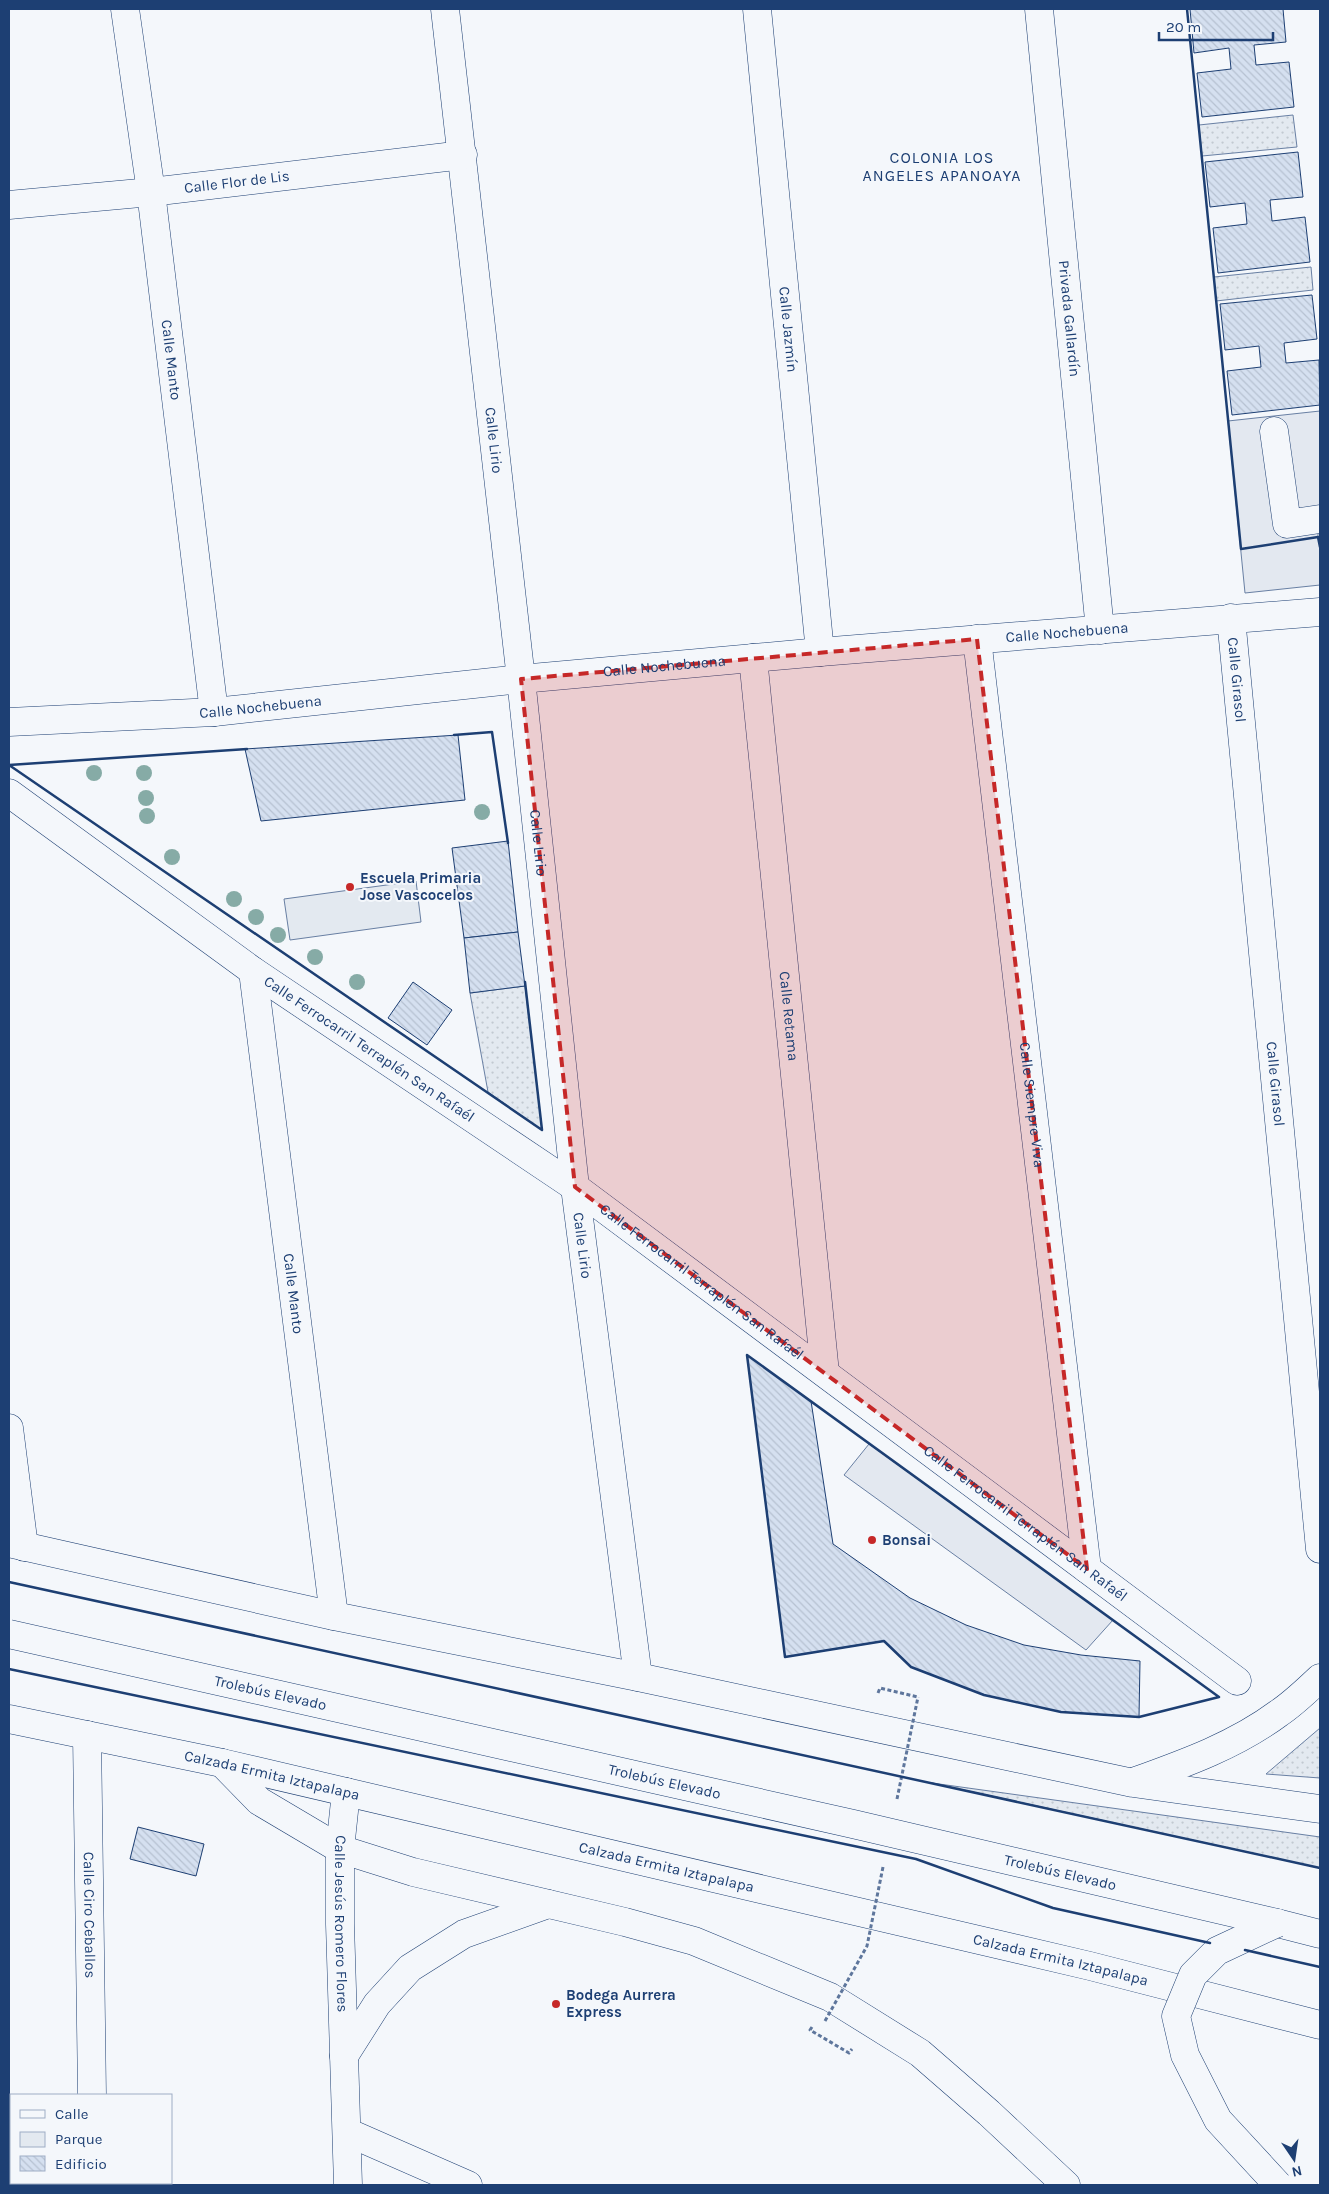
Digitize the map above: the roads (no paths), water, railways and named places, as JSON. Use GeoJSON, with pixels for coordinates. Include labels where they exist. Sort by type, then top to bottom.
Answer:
{"type":"FeatureCollection","features":[{"type":"Feature","properties":{"kind":"street","name":"Calle Manto"},"geometry":{"type":"LineString","coordinates":[[125,9],[151,192],[214,712]]}},
{"type":"Feature","properties":{"kind":"street","name":"Calle Lirio"},"geometry":{"type":"LineString","coordinates":[[445,9],[521,679],[574,1187],[638,1677]]}},
{"type":"Feature","properties":{"kind":"street","name":"Calle Jazmín"},"geometry":{"type":"LineString","coordinates":[[757,9],[820,652]]}},
{"type":"Feature","properties":{"kind":"street","name":"Privada Gallardín"},"geometry":{"type":"LineString","coordinates":[[1040,9],[1100,630]]}},
{"type":"Feature","properties":{"kind":"street","name":"Calle Flor de Lis"},"geometry":{"type":"LineString","coordinates":[[9,205],[151,192],[463,155]]}},
{"type":"Feature","properties":{"kind":"street"},"geometry":{"type":"LineString","coordinates":[[1274,431],[1287,524],[1320,519]]}},
{"type":"Feature","properties":{"kind":"street","name":"Calle Nochebuena"},"geometry":{"type":"LineString","coordinates":[[9,722],[214,712],[521,679],[753,658],[1320,612]]}},
{"type":"Feature","properties":{"kind":"street","name":"Calle Girasol"},"geometry":{"type":"LineString","coordinates":[[1232,618],[1320,1549]]}},
{"type":"Feature","properties":{"kind":"street","name":"Calle Siempre Viva"},"geometry":{"type":"LineString","coordinates":[[976,639],[1087,1569]]}},
{"type":"Feature","properties":{"kind":"street","name":"Calle Retama"},"geometry":{"type":"LineString","coordinates":[[753,658],[825,1374]]}},
{"type":"Feature","properties":{"kind":"street","name":"Calle Ferrocarril Terraplén San Rafaél"},"geometry":{"type":"LineString","coordinates":[[9,793],[253,971],[574,1187],[1237,1681]]}},
{"type":"Feature","properties":{"kind":"street","name":"Calle Manto"},"geometry":{"type":"LineString","coordinates":[[253,971],[334,1616]]}},
{"type":"Feature","properties":{"kind":"street"},"geometry":{"type":"LineString","coordinates":[[9,1428],[16,1545],[334,1616],[638,1677],[1133,1782],[1320,1809]]}},
{"type":"Feature","properties":{"kind":"street","name":"Trolebús Elevado"},"geometry":{"type":"LineString","coordinates":[[9,1634],[843,1822],[1320,1934]]}},
{"type":"Feature","properties":{"kind":"street"},"geometry":{"type":"LineString","coordinates":[[1133,1782],[1206,1755],[1248,1734],[1280,1713],[1320,1678]]}},
{"type":"Feature","properties":{"kind":"street","name":"Calzada Ermita Iztapalapa"},"geometry":{"type":"LineString","coordinates":[[9,1719],[222,1762],[1090,1966],[1320,2025]]}},
{"type":"Feature","properties":{"kind":"street","name":"Calle Ciro Ceballos"},"geometry":{"type":"LineString","coordinates":[[87,1735],[92,2094]]}},
{"type":"Feature","properties":{"kind":"street"},"geometry":{"type":"LineString","coordinates":[[222,1762],[259,1801],[340,1849],[413,1872],[625,1922],[694,1941],[830,1997],[920,2053],[989,2113],[1066,2185]]}},
{"type":"Feature","properties":{"kind":"street","name":"Calle Jesús Romero Flores"},"geometry":{"type":"LineString","coordinates":[[346,1792],[340,1849],[348,2185]]}},
{"type":"Feature","properties":{"kind":"street","name":"Calle Jesús Romero Flores"},"geometry":{"type":"LineString","coordinates":[[344,2056],[377,2004],[410,1968],[464,1934],[548,1904]]}},
{"type":"Feature","properties":{"kind":"street"},"geometry":{"type":"LineString","coordinates":[[1276,1923],[1217,1951],[1193,1975],[1176,2016],[1185,2055],[1218,2120],[1278,2185]]}},
{"type":"Feature","properties":{"kind":"street"},"geometry":{"type":"LineString","coordinates":[[347,2132],[468,2185]]}},
{"type":"Feature","properties":{"kind":"place","name":"Escuela Primaria Jose Vascocelos"},"geometry":{"type":"Point","coordinates":[350,887]}},
{"type":"Feature","properties":{"kind":"place","name":"Bonsai"},"geometry":{"type":"Point","coordinates":[872,1540]}},
{"type":"Feature","properties":{"kind":"place","name":"Bodega Aurrera Express"},"geometry":{"type":"Point","coordinates":[556,2004]}},
{"type":"Feature","properties":{"kind":"district","name":"COLONIA LOS ANGELES APANOAYA"},"geometry":{"type":"Point","coordinates":[942,166]}}]}
